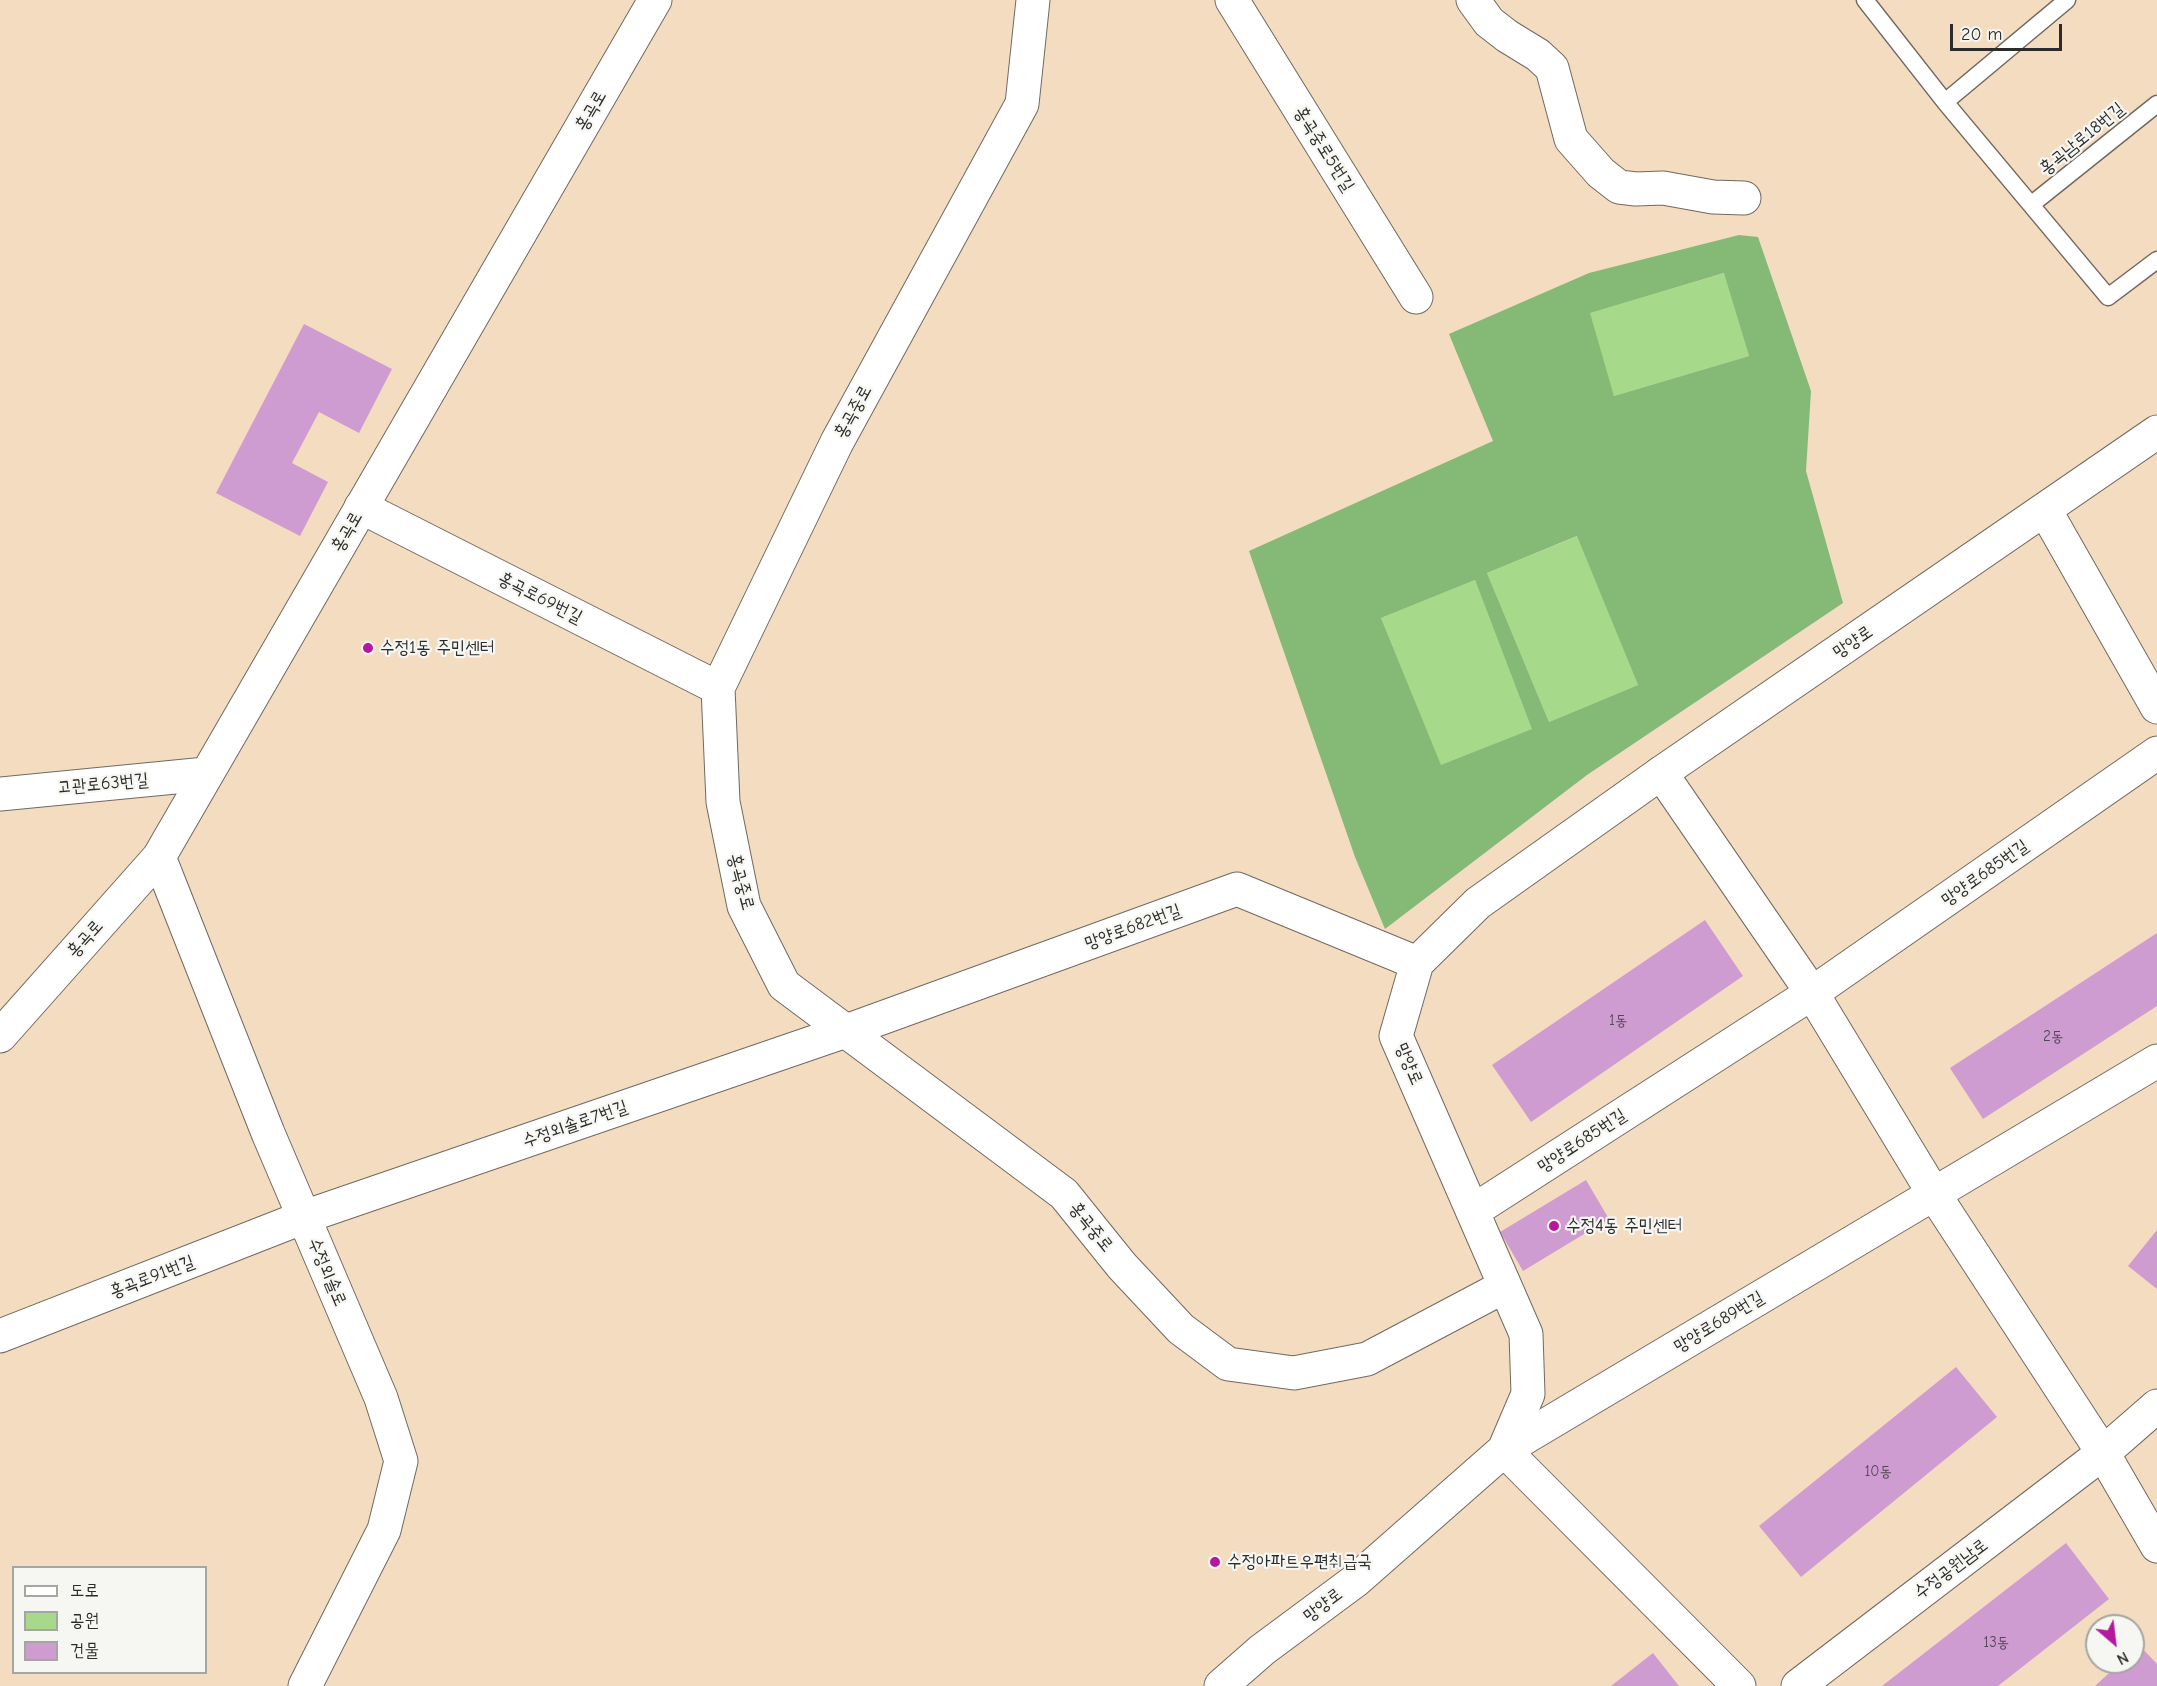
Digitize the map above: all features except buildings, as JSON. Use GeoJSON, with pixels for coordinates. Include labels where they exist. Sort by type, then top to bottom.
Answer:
{"type":"FeatureCollection","features":[{"type":"Feature","properties":{"kind":"street","name":"홍곡로"},"geometry":{"type":"LineString","coordinates":[[0,1036],[159,857],[655,0]]}},
{"type":"Feature","properties":{"kind":"street","name":"홍곡중로"},"geometry":{"type":"LineString","coordinates":[[1033,0],[1022,104],[837,442],[718,688],[723,802],[744,906],[784,985],[1064,1194],[1122,1266],[1180,1329],[1228,1364],[1294,1373],[1367,1359],[1505,1286]]}},
{"type":"Feature","properties":{"kind":"street","name":"홍곡중로5번길"},"geometry":{"type":"LineString","coordinates":[[1232,0],[1416,297]]}},
{"type":"Feature","properties":{"kind":"street"},"geometry":{"type":"LineString","coordinates":[[1473,0],[1489,22],[1538,55],[1552,68],[1571,139],[1601,173],[1619,187],[1663,188],[1713,197],[1744,198]]}},
{"type":"Feature","properties":{"kind":"street","name":"망양로"},"geometry":{"type":"LineString","coordinates":[[1221,1686],[1262,1650],[1355,1581],[1504,1450],[1528,1394],[1526,1334],[1396,1036],[1417,963],[1478,903],[1661,773],[2157,432]]}},
{"type":"Feature","properties":{"kind":"street","name":"홍곡로69번길"},"geometry":{"type":"LineString","coordinates":[[361,507],[718,688]]}},
{"type":"Feature","properties":{"kind":"street"},"geometry":{"type":"LineString","coordinates":[[2045,510],[2157,707]]}},
{"type":"Feature","properties":{"kind":"street","name":"망양로685번길"},"geometry":{"type":"LineString","coordinates":[[1473,1211],[1812,993],[2157,753]]}},
{"type":"Feature","properties":{"kind":"street"},"geometry":{"type":"LineString","coordinates":[[1661,773],[1812,993],[1934,1194],[2103,1453],[2157,1546]]}},
{"type":"Feature","properties":{"kind":"street","name":"고관로63번길"},"geometry":{"type":"LineString","coordinates":[[0,794],[206,774]]}},
{"type":"Feature","properties":{"kind":"street","name":"수정외솔로"},"geometry":{"type":"LineString","coordinates":[[159,857],[268,1133],[381,1398],[401,1461],[384,1530],[305,1686]]}},
{"type":"Feature","properties":{"kind":"street","name":"망양로682번길"},"geometry":{"type":"LineString","coordinates":[[846,1031],[1237,889],[1417,963]]}},
{"type":"Feature","properties":{"kind":"street","name":"수정외솔로7번길"},"geometry":{"type":"LineString","coordinates":[[304,1217],[846,1031]]}},
{"type":"Feature","properties":{"kind":"street","name":"망양로689번길"},"geometry":{"type":"LineString","coordinates":[[1504,1450],[2157,1061]]}},
{"type":"Feature","properties":{"kind":"street","name":"홍곡로91번길"},"geometry":{"type":"LineString","coordinates":[[0,1336],[304,1217]]}},
{"type":"Feature","properties":{"kind":"street","name":"수정공원남로"},"geometry":{"type":"LineString","coordinates":[[1798,1686],[2103,1453],[2157,1406]]}},
{"type":"Feature","properties":{"kind":"street"},"geometry":{"type":"LineString","coordinates":[[1504,1450],[1739,1686]]}},
{"type":"Feature","properties":{"kind":"lane"},"geometry":{"type":"LineString","coordinates":[[1946,102],[2067,0]]}},
{"type":"Feature","properties":{"kind":"lane"},"geometry":{"type":"LineString","coordinates":[[1867,1],[1946,102],[2108,297],[2157,260]]}},
{"type":"Feature","properties":{"kind":"lane","name":"홍곡남로18번길"},"geometry":{"type":"LineString","coordinates":[[2032,204],[2157,104]]}},
{"type":"Feature","properties":{"kind":"green space"},"geometry":{"type":"Polygon","coordinates":[[[1739,235],[1758,237],[1811,391],[1806,471],[1843,603],[1587,775],[1385,929],[1355,857],[1249,551],[1493,441],[1449,334],[1589,273],[1739,235]],[[1724,273],[1590,313],[1614,396],[1749,356],[1724,273]],[[1577,536],[1487,573],[1549,722],[1638,685],[1577,536]],[[1475,580],[1381,618],[1441,765],[1532,729],[1475,580]]]}},
{"type":"Feature","properties":{"kind":"green space"},"geometry":{"type":"Polygon","coordinates":[[[1725,273],[1749,356],[1614,396],[1589,313],[1725,273]]]}},
{"type":"Feature","properties":{"kind":"green space"},"geometry":{"type":"Polygon","coordinates":[[[1578,536],[1638,685],[1549,722],[1487,573],[1578,536]]]}},
{"type":"Feature","properties":{"kind":"green space"},"geometry":{"type":"Polygon","coordinates":[[[1475,580],[1533,729],[1441,766],[1381,618],[1475,580]]]}},
{"type":"Feature","properties":{"kind":"place","name":"수정1동 주민센터"},"geometry":{"type":"Point","coordinates":[368,648]}},
{"type":"Feature","properties":{"kind":"place","name":"수정4동 주민센터"},"geometry":{"type":"Point","coordinates":[1554,1226]}},
{"type":"Feature","properties":{"kind":"place","name":"수정아파트우편취급국"},"geometry":{"type":"Point","coordinates":[1215,1562]}}]}
